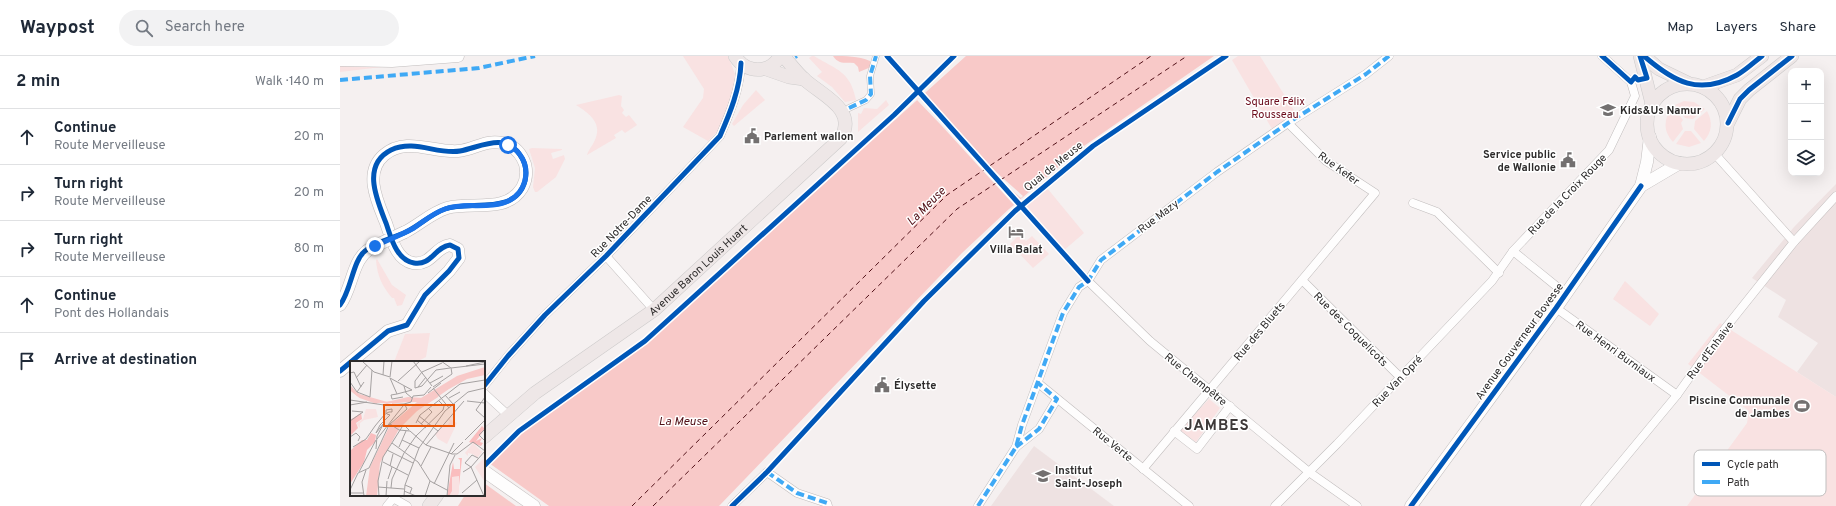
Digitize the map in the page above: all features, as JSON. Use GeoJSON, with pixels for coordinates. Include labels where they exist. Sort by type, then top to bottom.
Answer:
{"type":"FeatureCollection","features":[{"type":"Feature","properties":{"kind":"main road"},"geometry":{"type":"LineString","coordinates":[[340,60],[392,61],[458,56]]}},
{"type":"Feature","properties":{"kind":"main road"},"geometry":{"type":"LineString","coordinates":[[766,69],[773,65],[782,56]]}},
{"type":"Feature","properties":{"kind":"main road","name":"Avenue Baron Louis Huart"},"geometry":{"type":"LineString","coordinates":[[485,436],[535,393],[654,310],[840,138],[845,128],[844,114],[831,100],[804,79],[782,56]]}},
{"type":"Feature","properties":{"kind":"main road"},"geometry":{"type":"LineString","coordinates":[[1640,56],[1652,104],[1648,120],[1650,137],[1654,146],[1661,154],[1670,160],[1680,163],[1698,162],[1714,153],[1721,145],[1726,134],[1728,123],[1740,99],[1749,90],[1792,56]]}},
{"type":"Feature","properties":{"kind":"main road"},"geometry":{"type":"LineString","coordinates":[[1644,56],[1659,69],[1688,84]]}},
{"type":"Feature","properties":{"kind":"main road"},"geometry":{"type":"LineString","coordinates":[[1703,86],[1737,75],[1762,56]]}},
{"type":"Feature","properties":{"kind":"main road","name":"Avenue Baron Louis Huart"},"geometry":{"type":"LineString","coordinates":[[738,60],[753,70],[766,69],[789,77],[804,79]]}},
{"type":"Feature","properties":{"kind":"main road"},"geometry":{"type":"LineString","coordinates":[[1652,104],[1662,93],[1674,86],[1688,84],[1703,86],[1713,92],[1721,101],[1726,112],[1728,123]]}},
{"type":"Feature","properties":{"kind":"main road","name":"Avenue Gouverneur Bovesse"},"geometry":{"type":"LineString","coordinates":[[1411,506],[1556,308],[1641,186],[1647,162],[1650,137]]}},
{"type":"Feature","properties":{"kind":"main road"},"geometry":{"type":"LineString","coordinates":[[340,305],[346,296],[360,256],[367,249],[375,246],[392,238],[405,232],[427,218],[446,209],[461,205],[498,204],[513,199],[522,189],[525,181],[526,168],[520,154],[512,147],[496,142],[456,151],[417,146],[401,147],[390,151],[381,158],[377,165],[374,177],[375,194],[378,205],[392,238],[399,254],[408,261],[422,263],[431,258],[444,247],[450,245],[458,250],[459,258],[454,266],[425,295],[407,325],[388,331],[352,361]]}},
{"type":"Feature","properties":{"kind":"main road","name":"Avenue Gouverneur Bovesse"},"geometry":{"type":"LineString","coordinates":[[1641,186],[1680,163]]}},
{"type":"Feature","properties":{"kind":"main road"},"geometry":{"type":"LineString","coordinates":[[340,371],[350,363]]}},
{"type":"Feature","properties":{"kind":"main road"},"geometry":{"type":"LineString","coordinates":[[485,472],[534,506]]}},
{"type":"Feature","properties":{"kind":"main road"},"geometry":{"type":"LineString","coordinates":[[429,506],[436,496]]}},
{"type":"Feature","properties":{"kind":"street"},"geometry":{"type":"LineString","coordinates":[[849,108],[866,100],[870,94],[870,76],[876,56]]}},
{"type":"Feature","properties":{"kind":"street"},"geometry":{"type":"LineString","coordinates":[[887,56],[898,69]]}},
{"type":"Feature","properties":{"kind":"street","name":"Rue Mazy"},"geometry":{"type":"LineString","coordinates":[[978,506],[1016,447],[1064,313],[1079,287],[1088,281],[1101,260],[1217,172],[1288,123],[1366,74],[1389,56]]}},
{"type":"Feature","properties":{"kind":"street","name":"Rue de la Croix Rouge"},"geometry":{"type":"LineString","coordinates":[[1513,251],[1610,150],[1635,96],[1631,82],[1602,56]]}},
{"type":"Feature","properties":{"kind":"street","name":"Rue Notre-Dame"},"geometry":{"type":"LineString","coordinates":[[485,385],[545,314],[606,256],[720,136],[731,112],[741,73],[738,60]]}},
{"type":"Feature","properties":{"kind":"street","name":"Rue Kefer"},"geometry":{"type":"LineString","coordinates":[[1288,123],[1326,161],[1375,193]]}},
{"type":"Feature","properties":{"kind":"street"},"geometry":{"type":"LineString","coordinates":[[1714,153],[1794,242]]}},
{"type":"Feature","properties":{"kind":"street","name":"Rue des Bluets"},"geometry":{"type":"LineString","coordinates":[[1143,469],[1375,193]]}},
{"type":"Feature","properties":{"kind":"street","name":"Rue d'Enhaive"},"geometry":{"type":"LineString","coordinates":[[1585,506],[1677,395],[1719,336],[1794,242],[1836,196]]}},
{"type":"Feature","properties":{"kind":"street"},"geometry":{"type":"LineString","coordinates":[[1413,203],[1437,212],[1499,273]]}},
{"type":"Feature","properties":{"kind":"street"},"geometry":{"type":"LineString","coordinates":[[1513,251],[1566,294]]}},
{"type":"Feature","properties":{"kind":"street","name":"Rue Van Opré"},"geometry":{"type":"LineString","coordinates":[[1275,506],[1499,273],[1513,251]]}},
{"type":"Feature","properties":{"kind":"street"},"geometry":{"type":"LineString","coordinates":[[606,256],[654,310]]}},
{"type":"Feature","properties":{"kind":"street","name":"Rue des Coquelicots"},"geometry":{"type":"LineString","coordinates":[[1302,280],[1400,377]]}},
{"type":"Feature","properties":{"kind":"street","name":"Rue Champêtre"},"geometry":{"type":"LineString","coordinates":[[1088,281],[1150,341],[1309,472],[1357,506]]}},
{"type":"Feature","properties":{"kind":"street","name":"Rue Henri Burniaux"},"geometry":{"type":"LineString","coordinates":[[1556,308],[1677,395]]}},
{"type":"Feature","properties":{"kind":"street","name":"Rue Verte"},"geometry":{"type":"LineString","coordinates":[[1038,383],[1188,506]]}},
{"type":"Feature","properties":{"kind":"street"},"geometry":{"type":"LineString","coordinates":[[485,395],[508,416]]}},
{"type":"Feature","properties":{"kind":"street","name":"Rue Mazy"},"geometry":{"type":"LineString","coordinates":[[1016,447],[1039,429],[1057,399]]}},
{"type":"Feature","properties":{"kind":"street"},"geometry":{"type":"LineString","coordinates":[[1174,432],[1197,449],[1230,406]]}},
{"type":"Feature","properties":{"kind":"street"},"geometry":{"type":"LineString","coordinates":[[732,506],[767,472],[797,493],[826,503],[828,506]]}},
{"type":"Feature","properties":{"kind":"street"},"geometry":{"type":"LineString","coordinates":[[391,502],[407,506]]}},
{"type":"Feature","properties":{"kind":"shaded area"},"geometry":{"type":"Polygon","coordinates":[[[1836,184],[1836,397],[1797,372],[1818,343],[1778,317],[1786,300],[1752,278],[1794,227],[1836,184]]]}},
{"type":"Feature","properties":{"kind":"shaded area","name":"Institut Saint-Joseph"},"geometry":{"type":"Polygon","coordinates":[[[1034,446],[1114,506],[991,506],[1034,446]]]}},
{"type":"Feature","properties":{"kind":"green space"},"geometry":{"type":"Polygon","coordinates":[[[683,56],[728,56],[735,74],[733,91],[719,130],[708,141],[683,127],[703,98],[704,89],[683,56]]]}},
{"type":"Feature","properties":{"kind":"green space"},"geometry":{"type":"Polygon","coordinates":[[[812,56],[836,68],[846,77],[850,83],[856,100],[845,102],[832,87],[817,76],[822,72],[809,58],[812,56]]]}},
{"type":"Feature","properties":{"kind":"green space","name":"Square Félix Rousseau"},"geometry":{"type":"Polygon","coordinates":[[[1238,56],[1260,56],[1295,112],[1272,129],[1232,60],[1238,56]]]}},
{"type":"Feature","properties":{"kind":"green space"},"geometry":{"type":"Polygon","coordinates":[[[340,66],[382,67],[340,72],[340,66]]]}},
{"type":"Feature","properties":{"kind":"green space"},"geometry":{"type":"Polygon","coordinates":[[[756,90],[765,100],[734,126],[732,124],[743,105],[756,90]]]}},
{"type":"Feature","properties":{"kind":"green space"},"geometry":{"type":"Polygon","coordinates":[[[619,95],[622,96],[621,106],[624,110],[622,113],[626,117],[629,115],[637,125],[625,133],[622,130],[614,135],[616,138],[587,155],[597,136],[596,124],[590,115],[576,105],[619,95]]]}},
{"type":"Feature","properties":{"kind":"green space"},"geometry":{"type":"Polygon","coordinates":[[[886,100],[889,105],[858,132],[858,113],[861,114],[864,108],[877,109],[886,100]]]}},
{"type":"Feature","properties":{"kind":"green space"},"geometry":{"type":"Polygon","coordinates":[[[1684,101],[1694,102],[1705,109],[1693,119],[1685,118],[1675,105],[1684,101]]]}},
{"type":"Feature","properties":{"kind":"green space"},"geometry":{"type":"Polygon","coordinates":[[[1673,107],[1683,120],[1681,123],[1683,129],[1673,142],[1667,134],[1666,120],[1673,107]]]}},
{"type":"Feature","properties":{"kind":"green space"},"geometry":{"type":"Polygon","coordinates":[[[1707,111],[1711,127],[1709,134],[1704,141],[1694,129],[1695,121],[1707,111]]]}},
{"type":"Feature","properties":{"kind":"green space"},"geometry":{"type":"Polygon","coordinates":[[[1685,131],[1691,131],[1701,143],[1689,147],[1676,144],[1685,131]]]}},
{"type":"Feature","properties":{"kind":"green space"},"geometry":{"type":"Polygon","coordinates":[[[529,149],[562,149],[551,153],[553,159],[564,155],[565,159],[556,177],[537,192],[535,192],[533,187],[535,168],[529,149]]]}},
{"type":"Feature","properties":{"kind":"green space"},"geometry":{"type":"Polygon","coordinates":[[[1047,188],[1084,233],[1063,251],[1025,208],[1047,188]]]}},
{"type":"Feature","properties":{"kind":"green space"},"geometry":{"type":"Polygon","coordinates":[[[1020,234],[1026,241],[1032,236],[1049,254],[1033,268],[1010,244],[1020,234]]]}},
{"type":"Feature","properties":{"kind":"green space"},"geometry":{"type":"Polygon","coordinates":[[[377,259],[392,285],[406,295],[402,305],[397,306],[394,298],[392,298],[385,289],[379,275],[377,259]]]}},
{"type":"Feature","properties":{"kind":"green space"},"geometry":{"type":"Polygon","coordinates":[[[1625,281],[1659,314],[1650,326],[1613,299],[1625,281]]]}},
{"type":"Feature","properties":{"kind":"green space"},"geometry":{"type":"Polygon","coordinates":[[[1720,323],[1836,397],[1836,506],[1687,506],[1694,496],[1826,496],[1826,450],[1727,450],[1747,423],[1749,411],[1688,364],[1720,323]]]}},
{"type":"Feature","properties":{"kind":"green space"},"geometry":{"type":"Polygon","coordinates":[[[430,333],[426,357],[418,361],[394,361],[405,334],[430,333]]]}},
{"type":"Feature","properties":{"kind":"green space"},"geometry":{"type":"Polygon","coordinates":[[[1209,399],[1220,408],[1196,442],[1179,431],[1209,399]]]}},
{"type":"Feature","properties":{"kind":"water"},"geometry":{"type":"Polygon","coordinates":[[[833,56],[865,59],[870,61],[871,67],[859,72],[858,67],[854,63],[840,62],[833,56]]]}},
{"type":"Feature","properties":{"kind":"water","name":"La Meuse"},"geometry":{"type":"Polygon","coordinates":[[[966,56],[1214,56],[1081,148],[1009,209],[962,253],[719,506],[458,506],[464,496],[485,496],[485,469],[528,428],[647,342],[966,56]]]}},
{"type":"Feature","properties":{"kind":"pier"},"geometry":{"type":"Polygon","coordinates":[[[924,92],[996,172],[1023,196],[1021,198],[999,179],[1020,202],[1015,206],[917,100],[919,98],[938,116],[920,95],[924,92]]]}},
{"type":"Feature","properties":{"kind":"pier"},"geometry":{"type":"Polygon","coordinates":[[[488,462],[549,506],[516,506],[485,484],[485,466],[488,462]]]}},
{"type":"Feature","properties":{"kind":"ferry route"},"geometry":{"type":"LineString","coordinates":[[632,506],[947,195],[1151,56]]}},
{"type":"Feature","properties":{"kind":"ferry route"},"geometry":{"type":"LineString","coordinates":[[653,506],[957,209],[1187,56]]}},
{"type":"Feature","properties":{"kind":"marked path"},"geometry":{"type":"LineString","coordinates":[[340,80],[479,68],[535,56]]}},
{"type":"Feature","properties":{"kind":"marked path"},"geometry":{"type":"LineString","coordinates":[[849,108],[866,100],[871,94],[870,76],[876,56]]}},
{"type":"Feature","properties":{"kind":"marked path"},"geometry":{"type":"LineString","coordinates":[[978,506],[1016,447],[1022,425],[1063,313],[1079,287],[1088,281],[1101,260],[1217,172],[1288,123],[1366,74],[1389,56]]}},
{"type":"Feature","properties":{"kind":"marked path"},"geometry":{"type":"LineString","coordinates":[[1016,447],[1039,429],[1057,399],[1038,383]]}},
{"type":"Feature","properties":{"kind":"marked path"},"geometry":{"type":"LineString","coordinates":[[767,472],[797,493],[827,503],[828,506]]}},
{"type":"Feature","properties":{"kind":"cycle path"},"geometry":{"type":"LineString","coordinates":[[887,56],[1088,281]]}},
{"type":"Feature","properties":{"kind":"cycle path"},"geometry":{"type":"LineString","coordinates":[[485,465],[519,431],[645,341],[894,115],[954,56]]}},
{"type":"Feature","properties":{"kind":"cycle path","name":"Quai de Meuse"},"geometry":{"type":"LineString","coordinates":[[732,506],[767,472],[924,301],[1015,211],[1093,146],[1226,56]]}},
{"type":"Feature","properties":{"kind":"cycle path"},"geometry":{"type":"LineString","coordinates":[[1602,56],[1631,82],[1635,77],[1638,80],[1647,78],[1640,56]]}},
{"type":"Feature","properties":{"kind":"cycle path"},"geometry":{"type":"LineString","coordinates":[[1644,56],[1666,73],[1677,79],[1699,85],[1711,85],[1737,75],[1762,56]]}},
{"type":"Feature","properties":{"kind":"cycle path"},"geometry":{"type":"LineString","coordinates":[[1728,123],[1740,99],[1749,90],[1792,56]]}},
{"type":"Feature","properties":{"kind":"cycle path"},"geometry":{"type":"LineString","coordinates":[[485,385],[508,356],[545,315],[606,256],[720,136],[737,91],[741,63]]}},
{"type":"Feature","properties":{"kind":"cycle path"},"geometry":{"type":"LineString","coordinates":[[500,143],[507,144],[514,148],[522,158],[525,164],[526,178],[520,192],[512,199],[491,205],[445,209],[406,232],[391,238],[376,194],[374,174],[376,164],[382,156],[391,150],[409,146],[451,152],[484,144],[500,143]]}},
{"type":"Feature","properties":{"kind":"cycle path"},"geometry":{"type":"LineString","coordinates":[[1411,506],[1556,308],[1641,186]]}},
{"type":"Feature","properties":{"kind":"cycle path"},"geometry":{"type":"LineString","coordinates":[[340,305],[347,292],[361,255],[369,248],[391,238]]}},
{"type":"Feature","properties":{"kind":"cycle path"},"geometry":{"type":"LineString","coordinates":[[352,361],[388,331],[407,325],[425,295],[449,271],[459,258],[458,249],[450,245],[440,249],[425,262],[414,263],[408,261],[399,253],[391,238]]}},
{"type":"Feature","properties":{"kind":"cycle path"},"geometry":{"type":"LineString","coordinates":[[340,371],[350,363]]}},
{"type":"Feature","properties":{"kind":"place","name":"Kids&Us Namur"},"geometry":{"type":"Point","coordinates":[1608,110]}},
{"type":"Feature","properties":{"kind":"place","name":"Parlement wallon"},"geometry":{"type":"Point","coordinates":[752,136]}},
{"type":"Feature","properties":{"kind":"place","name":"Service public de Wallonie"},"geometry":{"type":"Point","coordinates":[1568,160]}},
{"type":"Feature","properties":{"kind":"place","name":"Villa Balat"},"geometry":{"type":"Point","coordinates":[1016,232]}},
{"type":"Feature","properties":{"kind":"place","name":"Élysette"},"geometry":{"type":"Point","coordinates":[882,385]}},
{"type":"Feature","properties":{"kind":"place","name":"Piscine Communale de Jambes"},"geometry":{"type":"Point","coordinates":[1802,406]}},
{"type":"Feature","properties":{"kind":"place","name":"Institut Saint-Joseph"},"geometry":{"type":"Point","coordinates":[1043,476]}},
{"type":"Feature","properties":{"kind":"district","name":"JAMBES"},"geometry":{"type":"Point","coordinates":[1217,425]}},
{"type":"Feature","properties":{"kind":"route"},"geometry":{"type":"LineString","coordinates":[[375,246],[405,232],[427,218],[446,209],[461,205],[498,204],[508,202],[513,199],[523,186],[526,177],[526,168],[520,154],[508,145]]}}]}
